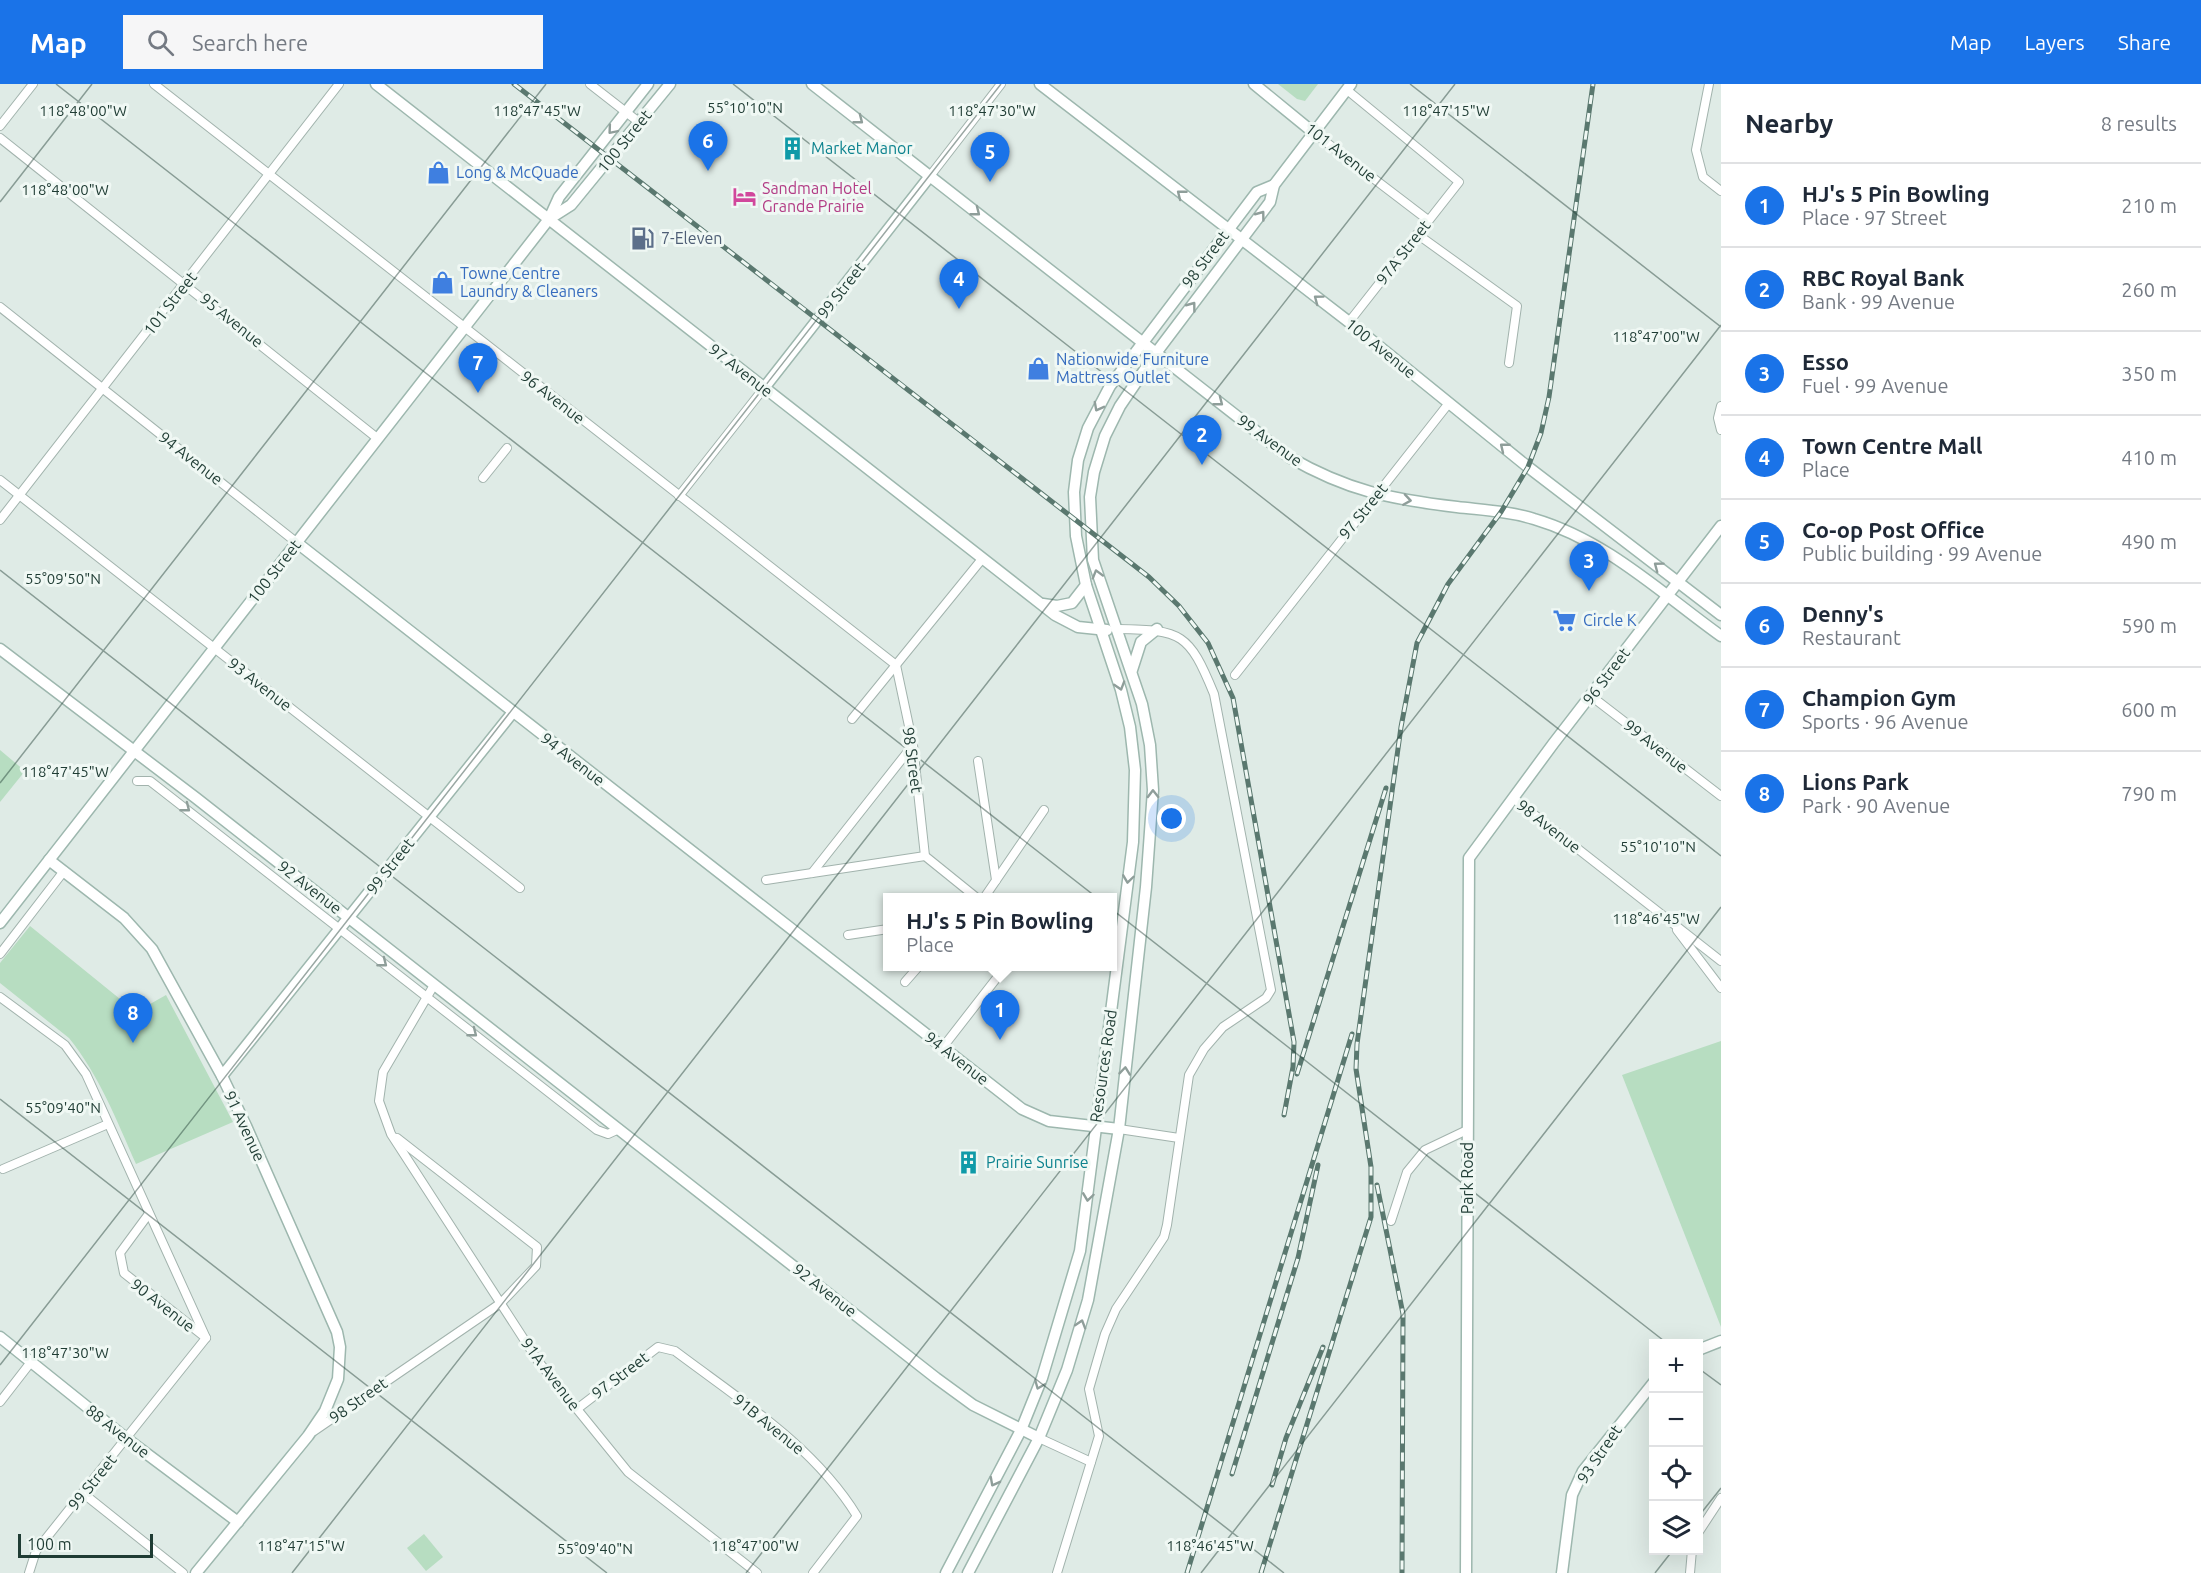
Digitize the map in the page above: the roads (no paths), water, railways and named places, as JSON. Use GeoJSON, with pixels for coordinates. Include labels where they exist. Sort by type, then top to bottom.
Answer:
{"type":"FeatureCollection","features":[{"type":"Feature","properties":{"kind":"street"},"geometry":{"type":"LineString","coordinates":[[0,126],[33,84]]}},
{"type":"Feature","properties":{"kind":"street","name":"96 Avenue"},"geometry":{"type":"LineString","coordinates":[[154,84],[896,664]]}},
{"type":"Feature","properties":{"kind":"street","name":"101 Street"},"geometry":{"type":"LineString","coordinates":[[0,520],[272,174],[339,84]]}},
{"type":"Feature","properties":{"kind":"street","name":"97 Avenue"},"geometry":{"type":"LineString","coordinates":[[376,84],[1040,603],[1071,624],[1101,630],[1118,629]]}},
{"type":"Feature","properties":{"kind":"street"},"geometry":{"type":"LineString","coordinates":[[590,84],[640,123]]}},
{"type":"Feature","properties":{"kind":"street","name":"100 Street"},"geometry":{"type":"LineString","coordinates":[[0,923],[549,219],[559,196],[648,84]]}},
{"type":"Feature","properties":{"kind":"street","name":"100 Street"},"geometry":{"type":"LineString","coordinates":[[549,219],[571,205],[670,84]]}},
{"type":"Feature","properties":{"kind":"street","name":"99 Avenue"},"geometry":{"type":"LineString","coordinates":[[812,84],[1289,457],[1337,483],[1376,495],[1501,512],[1556,526],[1584,537],[1610,553],[1666,597]]}},
{"type":"Feature","properties":{"kind":"street","name":"99 Street"},"geometry":{"type":"LineString","coordinates":[[679,496],[1001,84]]}},
{"type":"Feature","properties":{"kind":"street","name":"100 Avenue"},"geometry":{"type":"LineString","coordinates":[[1040,84],[1721,615]]}},
{"type":"Feature","properties":{"kind":"street","name":"101 Avenue"},"geometry":{"type":"LineString","coordinates":[[1254,84],[1428,220]]}},
{"type":"Feature","properties":{"kind":"street"},"geometry":{"type":"LineString","coordinates":[[1709,84],[1696,150],[1703,177],[1721,191]]}},
{"type":"Feature","properties":{"kind":"street","name":"98 Street"},"geometry":{"type":"LineString","coordinates":[[1156,353],[1270,202],[1274,185],[1349,87]]}},
{"type":"Feature","properties":{"kind":"street","name":"97A Street"},"geometry":{"type":"LineString","coordinates":[[1348,322],[1459,182],[1349,87]]}},
{"type":"Feature","properties":{"kind":"street","name":"95 Avenue"},"geometry":{"type":"LineString","coordinates":[[0,138],[186,283],[377,438]]}},
{"type":"Feature","properties":{"kind":"street","name":"98 Street"},"geometry":{"type":"LineString","coordinates":[[1143,342],[1257,192],[1274,185]]}},
{"type":"Feature","properties":{"kind":"street"},"geometry":{"type":"LineString","coordinates":[[1417,234],[1517,306],[1509,363]]}},
{"type":"Feature","properties":{"kind":"street","name":"94 Avenue"},"geometry":{"type":"LineString","coordinates":[[0,307],[513,712],[1034,1116],[1049,1121],[1179,1138]]}},
{"type":"Feature","properties":{"kind":"street","name":"Resources Road"},"geometry":{"type":"LineString","coordinates":[[1117,962],[1133,842],[1136,795],[1130,727],[1121,690],[1086,585],[1074,519],[1078,460],[1088,428],[1100,403],[1143,342]]}},
{"type":"Feature","properties":{"kind":"street","name":"Resources Road"},"geometry":{"type":"LineString","coordinates":[[968,1573],[1039,1438],[1067,1370],[1088,1300],[1119,1129],[1153,809],[1150,745],[1132,670],[1093,560],[1090,497],[1105,436],[1120,406],[1156,353]]}},
{"type":"Feature","properties":{"kind":"street","name":"97 Street"},"geometry":{"type":"LineString","coordinates":[[1235,675],[1449,404]]}},
{"type":"Feature","properties":{"kind":"street"},"geometry":{"type":"LineString","coordinates":[[1721,406],[1718,418],[1721,430]]}},
{"type":"Feature","properties":{"kind":"street"},"geometry":{"type":"LineString","coordinates":[[483,478],[507,448]]}},
{"type":"Feature","properties":{"kind":"street","name":"93 Avenue"},"geometry":{"type":"LineString","coordinates":[[0,480],[520,888]]}},
{"type":"Feature","properties":{"kind":"street","name":"96 Street"},"geometry":{"type":"LineString","coordinates":[[1513,798],[1721,526]]}},
{"type":"Feature","properties":{"kind":"street"},"geometry":{"type":"LineString","coordinates":[[852,719],[982,559]]}},
{"type":"Feature","properties":{"kind":"street"},"geometry":{"type":"LineString","coordinates":[[1040,603],[1056,606],[1072,603],[1086,585]]}},
{"type":"Feature","properties":{"kind":"street"},"geometry":{"type":"LineString","coordinates":[[1666,597],[1721,636]]}},
{"type":"Feature","properties":{"kind":"street"},"geometry":{"type":"LineString","coordinates":[[1057,1573],[1099,1428],[1089,1396],[1090,1383],[1105,1334],[1116,1309],[1164,1237],[1186,1083],[1196,1062],[1223,1027],[1266,998],[1271,990],[1214,694],[1190,648],[1173,633],[1157,629],[1118,629]]}},
{"type":"Feature","properties":{"kind":"street"},"geometry":{"type":"LineString","coordinates":[[1132,670],[1141,642],[1157,629]]}},
{"type":"Feature","properties":{"kind":"street","name":"92 Avenue"},"geometry":{"type":"LineString","coordinates":[[0,649],[118,741],[135,751],[936,1378],[973,1405],[1039,1438]]}},
{"type":"Feature","properties":{"kind":"street","name":"98 Street"},"geometry":{"type":"LineString","coordinates":[[896,664],[913,745],[925,856]]}},
{"type":"Feature","properties":{"kind":"street","name":"99 Avenue"},"geometry":{"type":"LineString","coordinates":[[1591,696],[1721,796]]}},
{"type":"Feature","properties":{"kind":"street","name":"99 Street"},"geometry":{"type":"LineString","coordinates":[[222,1076],[513,712]]}},
{"type":"Feature","properties":{"kind":"street"},"geometry":{"type":"LineString","coordinates":[[812,873],[913,745]]}},
{"type":"Feature","properties":{"kind":"street"},"geometry":{"type":"LineString","coordinates":[[978,761],[996,880]]}},
{"type":"Feature","properties":{"kind":"street","name":"92 Avenue"},"geometry":{"type":"LineString","coordinates":[[137,781],[150,781],[597,1130],[608,1134],[619,1129]]}},
{"type":"Feature","properties":{"kind":"street","name":"98 Avenue"},"geometry":{"type":"LineString","coordinates":[[1513,798],[1721,961]]}},
{"type":"Feature","properties":{"kind":"street","name":"Park Road"},"geometry":{"type":"LineString","coordinates":[[1466,1573],[1469,858],[1513,798]]}},
{"type":"Feature","properties":{"kind":"street"},"geometry":{"type":"LineString","coordinates":[[987,893],[1044,810]]}},
{"type":"Feature","properties":{"kind":"street"},"geometry":{"type":"LineString","coordinates":[[766,880],[925,856],[972,893]]}},
{"type":"Feature","properties":{"kind":"street","name":"91 Avenue"},"geometry":{"type":"LineString","coordinates":[[49,860],[124,918],[147,941],[222,1076],[337,1332],[340,1347],[338,1379],[325,1411],[308,1436]]}},
{"type":"Feature","properties":{"kind":"street"},"geometry":{"type":"LineString","coordinates":[[0,954],[64,871]]}},
{"type":"Feature","properties":{"kind":"street","name":"98 Avenue"},"geometry":{"type":"LineString","coordinates":[[1671,921],[1721,988]]}},
{"type":"Feature","properties":{"kind":"street"},"geometry":{"type":"LineString","coordinates":[[848,935],[883,930]]}},
{"type":"Feature","properties":{"kind":"street"},"geometry":{"type":"LineString","coordinates":[[905,982],[915,971]]}},
{"type":"Feature","properties":{"kind":"street"},"geometry":{"type":"LineString","coordinates":[[944,1047],[1002,971]]}},
{"type":"Feature","properties":{"kind":"street","name":"Resources Road"},"geometry":{"type":"LineString","coordinates":[[946,1573],[1021,1430],[1042,1378],[1080,1251],[1116,971]]}},
{"type":"Feature","properties":{"kind":"street","name":"91A Avenue"},"geometry":{"type":"LineString","coordinates":[[434,985],[383,1072],[379,1101],[391,1134],[538,1360],[628,1472],[757,1573]]}},
{"type":"Feature","properties":{"kind":"street","name":"90 Avenue"},"geometry":{"type":"LineString","coordinates":[[0,997],[65,1044],[86,1074],[148,1215],[206,1338]]}},
{"type":"Feature","properties":{"kind":"street"},"geometry":{"type":"LineString","coordinates":[[3,1169],[108,1124]]}},
{"type":"Feature","properties":{"kind":"street"},"geometry":{"type":"LineString","coordinates":[[1391,1221],[1407,1172],[1425,1150],[1467,1130]]}},
{"type":"Feature","properties":{"kind":"street","name":"98 Street"},"geometry":{"type":"LineString","coordinates":[[196,1573],[308,1436],[344,1408],[501,1304],[536,1266],[537,1247],[391,1134]]}},
{"type":"Feature","properties":{"kind":"street","name":"90 Avenue"},"geometry":{"type":"LineString","coordinates":[[148,1215],[120,1253],[124,1273],[206,1338]]}},
{"type":"Feature","properties":{"kind":"street","name":"88 Avenue"},"geometry":{"type":"LineString","coordinates":[[0,1337],[127,1439],[238,1522]]}},
{"type":"Feature","properties":{"kind":"street","name":"99 Street"},"geometry":{"type":"LineString","coordinates":[[29,1573],[36,1551],[84,1494],[206,1338]]}},
{"type":"Feature","properties":{"kind":"street"},"geometry":{"type":"LineString","coordinates":[[1703,1348],[1721,1341]]}},
{"type":"Feature","properties":{"kind":"street","name":"97 Street"},"geometry":{"type":"LineString","coordinates":[[577,1409],[658,1347],[665,1348]]}},
{"type":"Feature","properties":{"kind":"street","name":"91B Avenue"},"geometry":{"type":"LineString","coordinates":[[665,1348],[675,1351],[797,1444],[842,1491],[857,1516],[813,1573]]}},
{"type":"Feature","properties":{"kind":"street"},"geometry":{"type":"LineString","coordinates":[[0,1402],[31,1362]]}},
{"type":"Feature","properties":{"kind":"street","name":"93 Street"},"geometry":{"type":"LineString","coordinates":[[1563,1573],[1572,1495],[1583,1471],[1649,1387]]}},
{"type":"Feature","properties":{"kind":"street"},"geometry":{"type":"LineString","coordinates":[[1039,1438],[1091,1462]]}},
{"type":"Feature","properties":{"kind":"street"},"geometry":{"type":"LineString","coordinates":[[84,1494],[183,1573]]}},
{"type":"Feature","properties":{"kind":"street"},"geometry":{"type":"LineString","coordinates":[[1703,1525],[1721,1498]]}},
{"type":"Feature","properties":{"kind":"street"},"geometry":{"type":"LineString","coordinates":[[1690,1573],[1692,1555]]}},
{"type":"Feature","properties":{"kind":"railway"},"geometry":{"type":"LineString","coordinates":[[514,84],[1149,577],[1179,606],[1208,643],[1233,698],[1294,1042],[1293,1067],[1284,1115]]}},
{"type":"Feature","properties":{"kind":"railway"},"geometry":{"type":"LineString","coordinates":[[1261,1573],[1371,1217],[1371,1167],[1356,1069],[1357,1044],[1401,727],[1417,643],[1448,584],[1501,512],[1528,467],[1541,433],[1549,397],[1593,84]]}},
{"type":"Feature","properties":{"kind":"railway"},"geometry":{"type":"LineString","coordinates":[[1297,1074],[1386,788]]}},
{"type":"Feature","properties":{"kind":"railway"},"geometry":{"type":"LineString","coordinates":[[1187,1573],[1352,1034]]}},
{"type":"Feature","properties":{"kind":"railway"},"geometry":{"type":"LineString","coordinates":[[1232,1474],[1298,1258],[1318,1165]]}},
{"type":"Feature","properties":{"kind":"railway"},"geometry":{"type":"LineString","coordinates":[[1377,1185],[1403,1314],[1402,1573]]}},
{"type":"Feature","properties":{"kind":"railway"},"geometry":{"type":"LineString","coordinates":[[1272,1485],[1286,1438],[1323,1347]]}},
{"type":"Feature","properties":{"kind":"place","name":"Market Manor"},"geometry":{"type":"Point","coordinates":[793,148]}},
{"type":"Feature","properties":{"kind":"place","name":"Denny's"},"geometry":{"type":"Point","coordinates":[708,171]}},
{"type":"Feature","properties":{"kind":"place","name":"Long & McQuade"},"geometry":{"type":"Point","coordinates":[438,172]}},
{"type":"Feature","properties":{"kind":"place","name":"Co-op Post Office"},"geometry":{"type":"Point","coordinates":[990,182]}},
{"type":"Feature","properties":{"kind":"place","name":"Sandman Hotel Grande Prairie"},"geometry":{"type":"Point","coordinates":[744,197]}},
{"type":"Feature","properties":{"kind":"place","name":"7-Eleven"},"geometry":{"type":"Point","coordinates":[643,238]}},
{"type":"Feature","properties":{"kind":"place","name":"Towne Centre Laundry & Cleaners"},"geometry":{"type":"Point","coordinates":[442,282]}},
{"type":"Feature","properties":{"kind":"place","name":"Town Centre Mall"},"geometry":{"type":"Point","coordinates":[959,309]}},
{"type":"Feature","properties":{"kind":"place","name":"Nationwide Furniture Mattress Outlet"},"geometry":{"type":"Point","coordinates":[1038,368]}},
{"type":"Feature","properties":{"kind":"place","name":"Champion Gym"},"geometry":{"type":"Point","coordinates":[478,393]}},
{"type":"Feature","properties":{"kind":"place","name":"RBC Royal Bank"},"geometry":{"type":"Point","coordinates":[1202,465]}},
{"type":"Feature","properties":{"kind":"place","name":"Esso"},"geometry":{"type":"Point","coordinates":[1589,591]}},
{"type":"Feature","properties":{"kind":"place","name":"Circle K"},"geometry":{"type":"Point","coordinates":[1565,620]}},
{"type":"Feature","properties":{"kind":"place","name":"HJ's 5 Pin Bowling"},"geometry":{"type":"Point","coordinates":[1000,1040]}},
{"type":"Feature","properties":{"kind":"place","name":"Lions Park"},"geometry":{"type":"Point","coordinates":[133,1043]}},
{"type":"Feature","properties":{"kind":"place","name":"Prairie Sunrise"},"geometry":{"type":"Point","coordinates":[968,1162]}}]}
